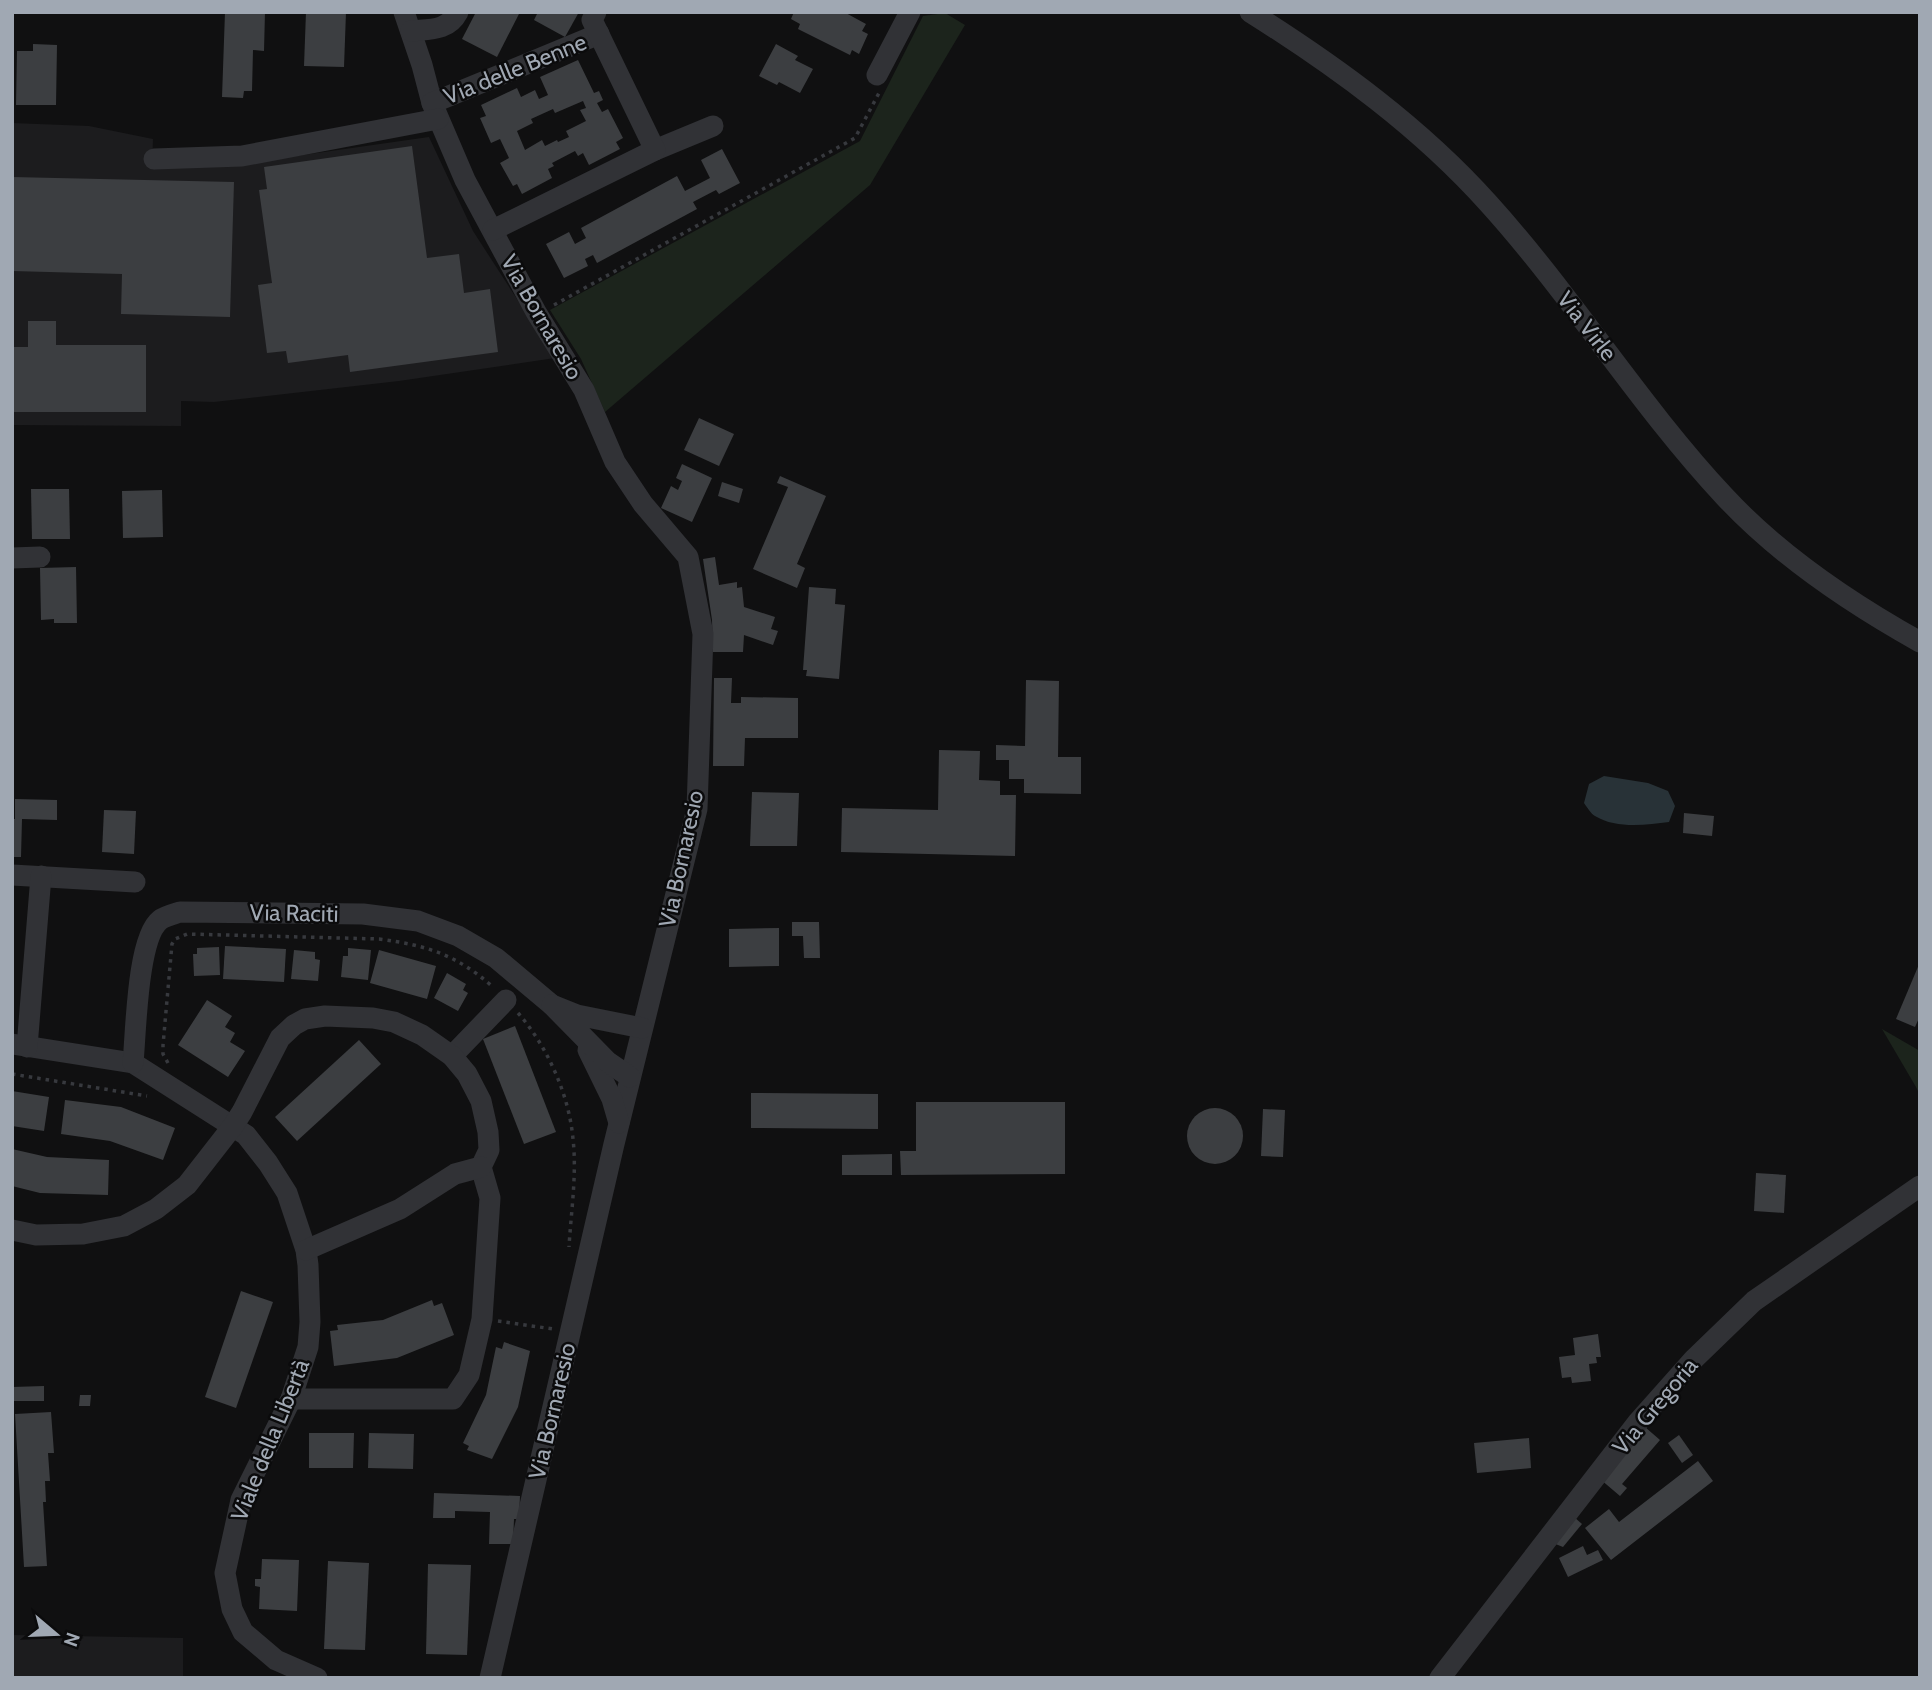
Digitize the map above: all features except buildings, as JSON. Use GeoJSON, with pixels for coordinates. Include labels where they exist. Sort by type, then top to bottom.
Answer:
{"type":"FeatureCollection","features":[{"type":"Feature","properties":{"kind":"street"},"geometry":{"type":"LineString","coordinates":[[407,22],[445,27],[453,21],[458,12]]}},
{"type":"Feature","properties":{"kind":"street","name":"Via delle Benne"},"geometry":{"type":"LineString","coordinates":[[596,12],[592,20],[655,150]]}},
{"type":"Feature","properties":{"kind":"street"},"geometry":{"type":"LineString","coordinates":[[879,83],[910,12]]}},
{"type":"Feature","properties":{"kind":"street","name":"Via Virle"},"geometry":{"type":"LineString","coordinates":[[1250,12],[1374,96],[1446,160],[1489,204],[1660,420],[1736,507],[1787,555],[1881,620],[1920,642]]}},
{"type":"Feature","properties":{"kind":"street","name":"Via Bornaresio"},"geometry":{"type":"LineString","coordinates":[[407,22],[435,111],[465,180],[536,312],[584,390],[615,462],[643,505],[688,557],[703,634],[697,809],[630,1077],[491,1678]]}},
{"type":"Feature","properties":{"kind":"street","name":"Via delle Benne"},"geometry":{"type":"LineString","coordinates":[[154,159],[242,156],[435,111],[599,34]]}},
{"type":"Feature","properties":{"kind":"street"},"geometry":{"type":"LineString","coordinates":[[494,230],[655,150],[713,126]]}},
{"type":"Feature","properties":{"kind":"street"},"geometry":{"type":"LineString","coordinates":[[12,558],[40,557]]}},
{"type":"Feature","properties":{"kind":"street"},"geometry":{"type":"LineString","coordinates":[[12,875],[135,882]]}},
{"type":"Feature","properties":{"kind":"street"},"geometry":{"type":"LineString","coordinates":[[20,1045],[41,876]]}},
{"type":"Feature","properties":{"kind":"street","name":"Via Raciti"},"geometry":{"type":"LineString","coordinates":[[133,1063],[142,961],[148,937],[160,920],[180,912],[363,914],[418,921],[458,936],[496,958],[552,1005],[608,1062],[630,1077]]}},
{"type":"Feature","properties":{"kind":"street"},"geometry":{"type":"LineString","coordinates":[[453,1056],[506,1000]]}},
{"type":"Feature","properties":{"kind":"street","name":"Via Raciti"},"geometry":{"type":"LineString","coordinates":[[552,1005],[578,1014],[642,1028]]}},
{"type":"Feature","properties":{"kind":"street"},"geometry":{"type":"LineString","coordinates":[[12,1230],[36,1235],[83,1234],[124,1226],[156,1209],[187,1185],[243,1112],[281,1038],[293,1025],[305,1019],[325,1016],[394,1022],[422,1035],[453,1056],[467,1074],[481,1101],[488,1132],[489,1150],[481,1167],[490,1198],[482,1319],[469,1375],[453,1399],[291,1399]]}},
{"type":"Feature","properties":{"kind":"street"},"geometry":{"type":"LineString","coordinates":[[576,1030],[607,1089],[619,1124]]}},
{"type":"Feature","properties":{"kind":"street","name":"Viale della Libertà"},"geometry":{"type":"LineString","coordinates":[[20,1045],[133,1063],[246,1135],[287,1193],[306,1250],[310,1322],[308,1347],[291,1399],[241,1500],[225,1573],[232,1609],[243,1632],[276,1660],[317,1678]]}},
{"type":"Feature","properties":{"kind":"street"},"geometry":{"type":"LineString","coordinates":[[306,1250],[400,1209],[455,1174],[481,1167]]}},
{"type":"Feature","properties":{"kind":"street","name":"Via Gregoria"},"geometry":{"type":"LineString","coordinates":[[1440,1678],[1638,1422],[1694,1359],[1754,1301],[1920,1186]]}},
{"type":"Feature","properties":{"kind":"path"},"geometry":{"type":"LineString","coordinates":[[536,312],[579,292],[855,138],[879,83]]}},
{"type":"Feature","properties":{"kind":"path"},"geometry":{"type":"LineString","coordinates":[[12,1074],[144,1094],[154,1098],[171,1068],[163,1054],[172,944],[175,939],[187,934],[379,939],[430,948],[455,959],[478,974],[506,1000],[522,1017],[549,1059],[564,1098],[573,1139],[569,1251]]}},
{"type":"Feature","properties":{"kind":"path"},"geometry":{"type":"LineString","coordinates":[[482,1319],[557,1329]]}},
{"type":"Feature","properties":{"kind":"shaded area"},"geometry":{"type":"Polygon","coordinates":[[[945,13],[965,25],[870,185],[605,412],[581,359],[550,310],[860,141],[923,16],[945,13]]]}},
{"type":"Feature","properties":{"kind":"shaded area"},"geometry":{"type":"Polygon","coordinates":[[[12,123],[89,126],[153,139],[152,166],[227,166],[429,137],[473,231],[555,358],[399,381],[214,402],[181,401],[181,426],[12,425],[12,123]]]}},
{"type":"Feature","properties":{"kind":"shaded area"},"geometry":{"type":"Polygon","coordinates":[[[1604,776],[1648,783],[1668,791],[1675,806],[1669,822],[1622,824],[1612,823],[1594,815],[1584,803],[1589,784],[1604,776]]]}},
{"type":"Feature","properties":{"kind":"shaded area"},"geometry":{"type":"Polygon","coordinates":[[[1882,1029],[1920,1051],[1920,1095],[1916,1087],[1882,1029]]]}},
{"type":"Feature","properties":{"kind":"shaded area"},"geometry":{"type":"Polygon","coordinates":[[[12,1635],[183,1638],[183,1678],[12,1678],[12,1635]]]}}]}
